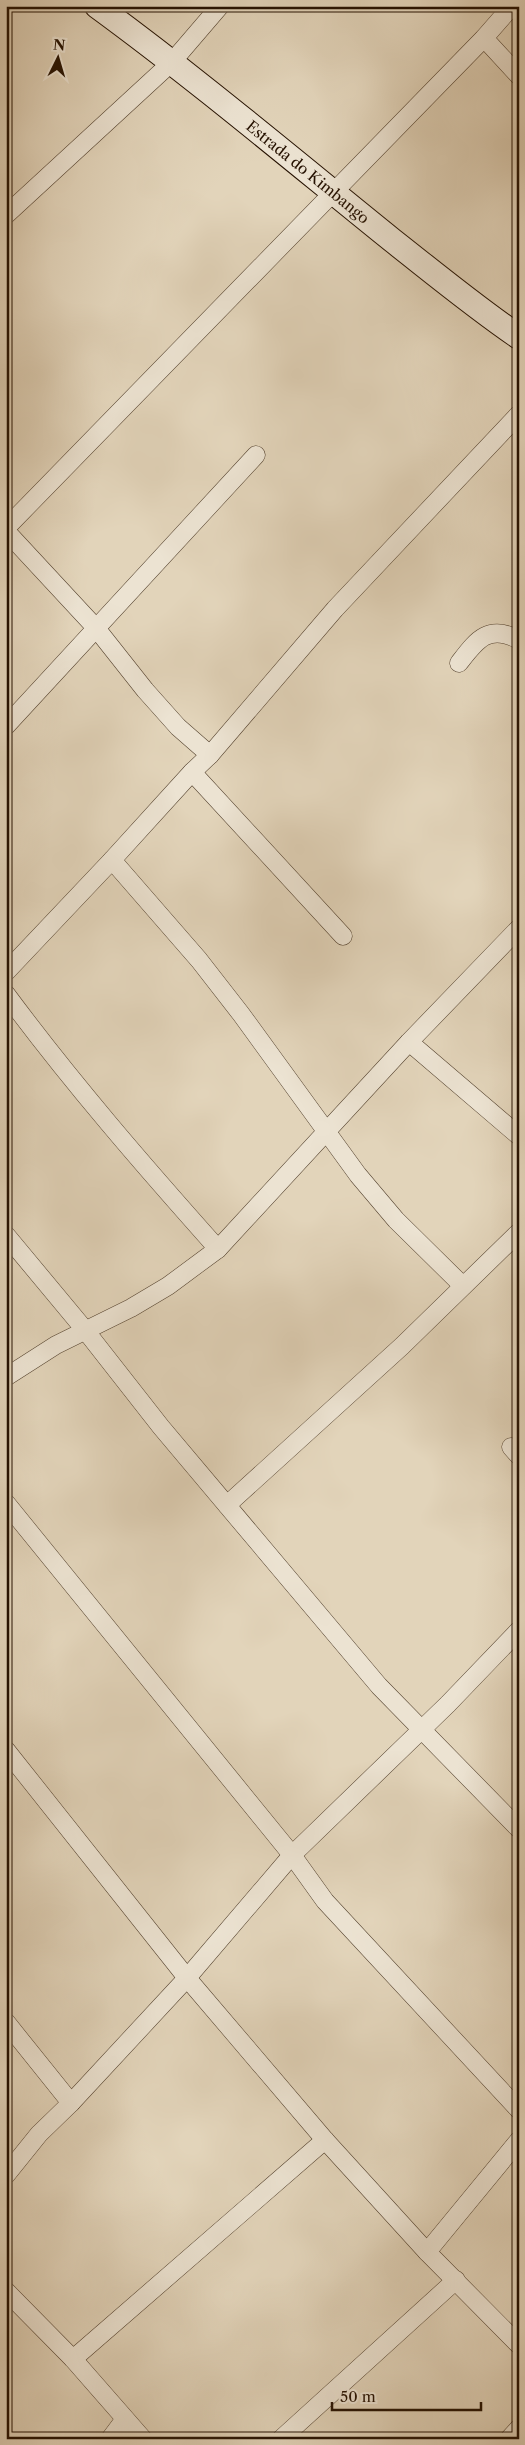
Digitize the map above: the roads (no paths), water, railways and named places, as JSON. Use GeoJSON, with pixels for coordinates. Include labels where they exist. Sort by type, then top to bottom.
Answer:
{"type":"FeatureCollection","features":[{"type":"Feature","properties":{"kind":"street","name":"Estrada do Kimbango"},"geometry":{"type":"LineString","coordinates":[[97,6],[172,62],[491,318],[519,337]]}},
{"type":"Feature","properties":{"kind":"street"},"geometry":{"type":"LineString","coordinates":[[6,215],[172,62],[220,6]]}},
{"type":"Feature","properties":{"kind":"street"},"geometry":{"type":"LineString","coordinates":[[210,755],[178,727],[145,690],[96,628],[6,529],[484,38],[512,6]]}},
{"type":"Feature","properties":{"kind":"street"},"geometry":{"type":"LineString","coordinates":[[484,38],[519,76]]}},
{"type":"Feature","properties":{"kind":"street"},"geometry":{"type":"LineString","coordinates":[[6,972],[210,755],[335,609],[519,414]]}},
{"type":"Feature","properties":{"kind":"street"},"geometry":{"type":"LineString","coordinates":[[6,726],[256,454]]}},
{"type":"Feature","properties":{"kind":"street"},"geometry":{"type":"LineString","coordinates":[[459,663],[482,637],[491,633],[519,640]]}},
{"type":"Feature","properties":{"kind":"street"},"geometry":{"type":"LineString","coordinates":[[192,772],[343,936]]}},
{"type":"Feature","properties":{"kind":"street"},"geometry":{"type":"LineString","coordinates":[[112,860],[199,960],[285,1072],[340,1152],[390,1212],[463,1286]]}},
{"type":"Feature","properties":{"kind":"street"},"geometry":{"type":"LineString","coordinates":[[6,1377],[85,1330],[130,1308],[160,1290],[218,1249],[409,1042],[519,928]]}},
{"type":"Feature","properties":{"kind":"street"},"geometry":{"type":"LineString","coordinates":[[6,994],[113,1130],[218,1249]]}},
{"type":"Feature","properties":{"kind":"street"},"geometry":{"type":"LineString","coordinates":[[409,1042],[519,1136]]}},
{"type":"Feature","properties":{"kind":"street"},"geometry":{"type":"LineString","coordinates":[[228,1505],[402,1346],[519,1232]]}},
{"type":"Feature","properties":{"kind":"street"},"geometry":{"type":"LineString","coordinates":[[6,1235],[85,1330],[161,1427],[379,1686],[519,1830]]}},
{"type":"Feature","properties":{"kind":"street"},"geometry":{"type":"LineString","coordinates":[[6,1503],[292,1855],[325,1901],[519,2110]]}},
{"type":"Feature","properties":{"kind":"street"},"geometry":{"type":"LineString","coordinates":[[6,2175],[39,2134],[71,2103],[188,1978],[292,1855],[498,1653],[519,1630]]}},
{"type":"Feature","properties":{"kind":"street"},"geometry":{"type":"LineString","coordinates":[[6,1750],[188,1978],[325,2140],[427,2252],[519,2345]]}},
{"type":"Feature","properties":{"kind":"street"},"geometry":{"type":"LineString","coordinates":[[6,2022],[71,2103]]}},
{"type":"Feature","properties":{"kind":"street"},"geometry":{"type":"LineString","coordinates":[[73,2359],[325,2140]]}},
{"type":"Feature","properties":{"kind":"street"},"geometry":{"type":"LineString","coordinates":[[427,2252],[519,2140]]}},
{"type":"Feature","properties":{"kind":"street"},"geometry":{"type":"LineString","coordinates":[[281,2439],[456,2280]]}},
{"type":"Feature","properties":{"kind":"street"},"geometry":{"type":"LineString","coordinates":[[6,2290],[73,2359],[143,2439]]}},
{"type":"Feature","properties":{"kind":"street"},"geometry":{"type":"LineString","coordinates":[[110,2439],[125,2418]]}},
{"type":"Feature","properties":{"kind":"street"},"geometry":{"type":"LineString","coordinates":[[509,2439],[519,2428]]}}]}
